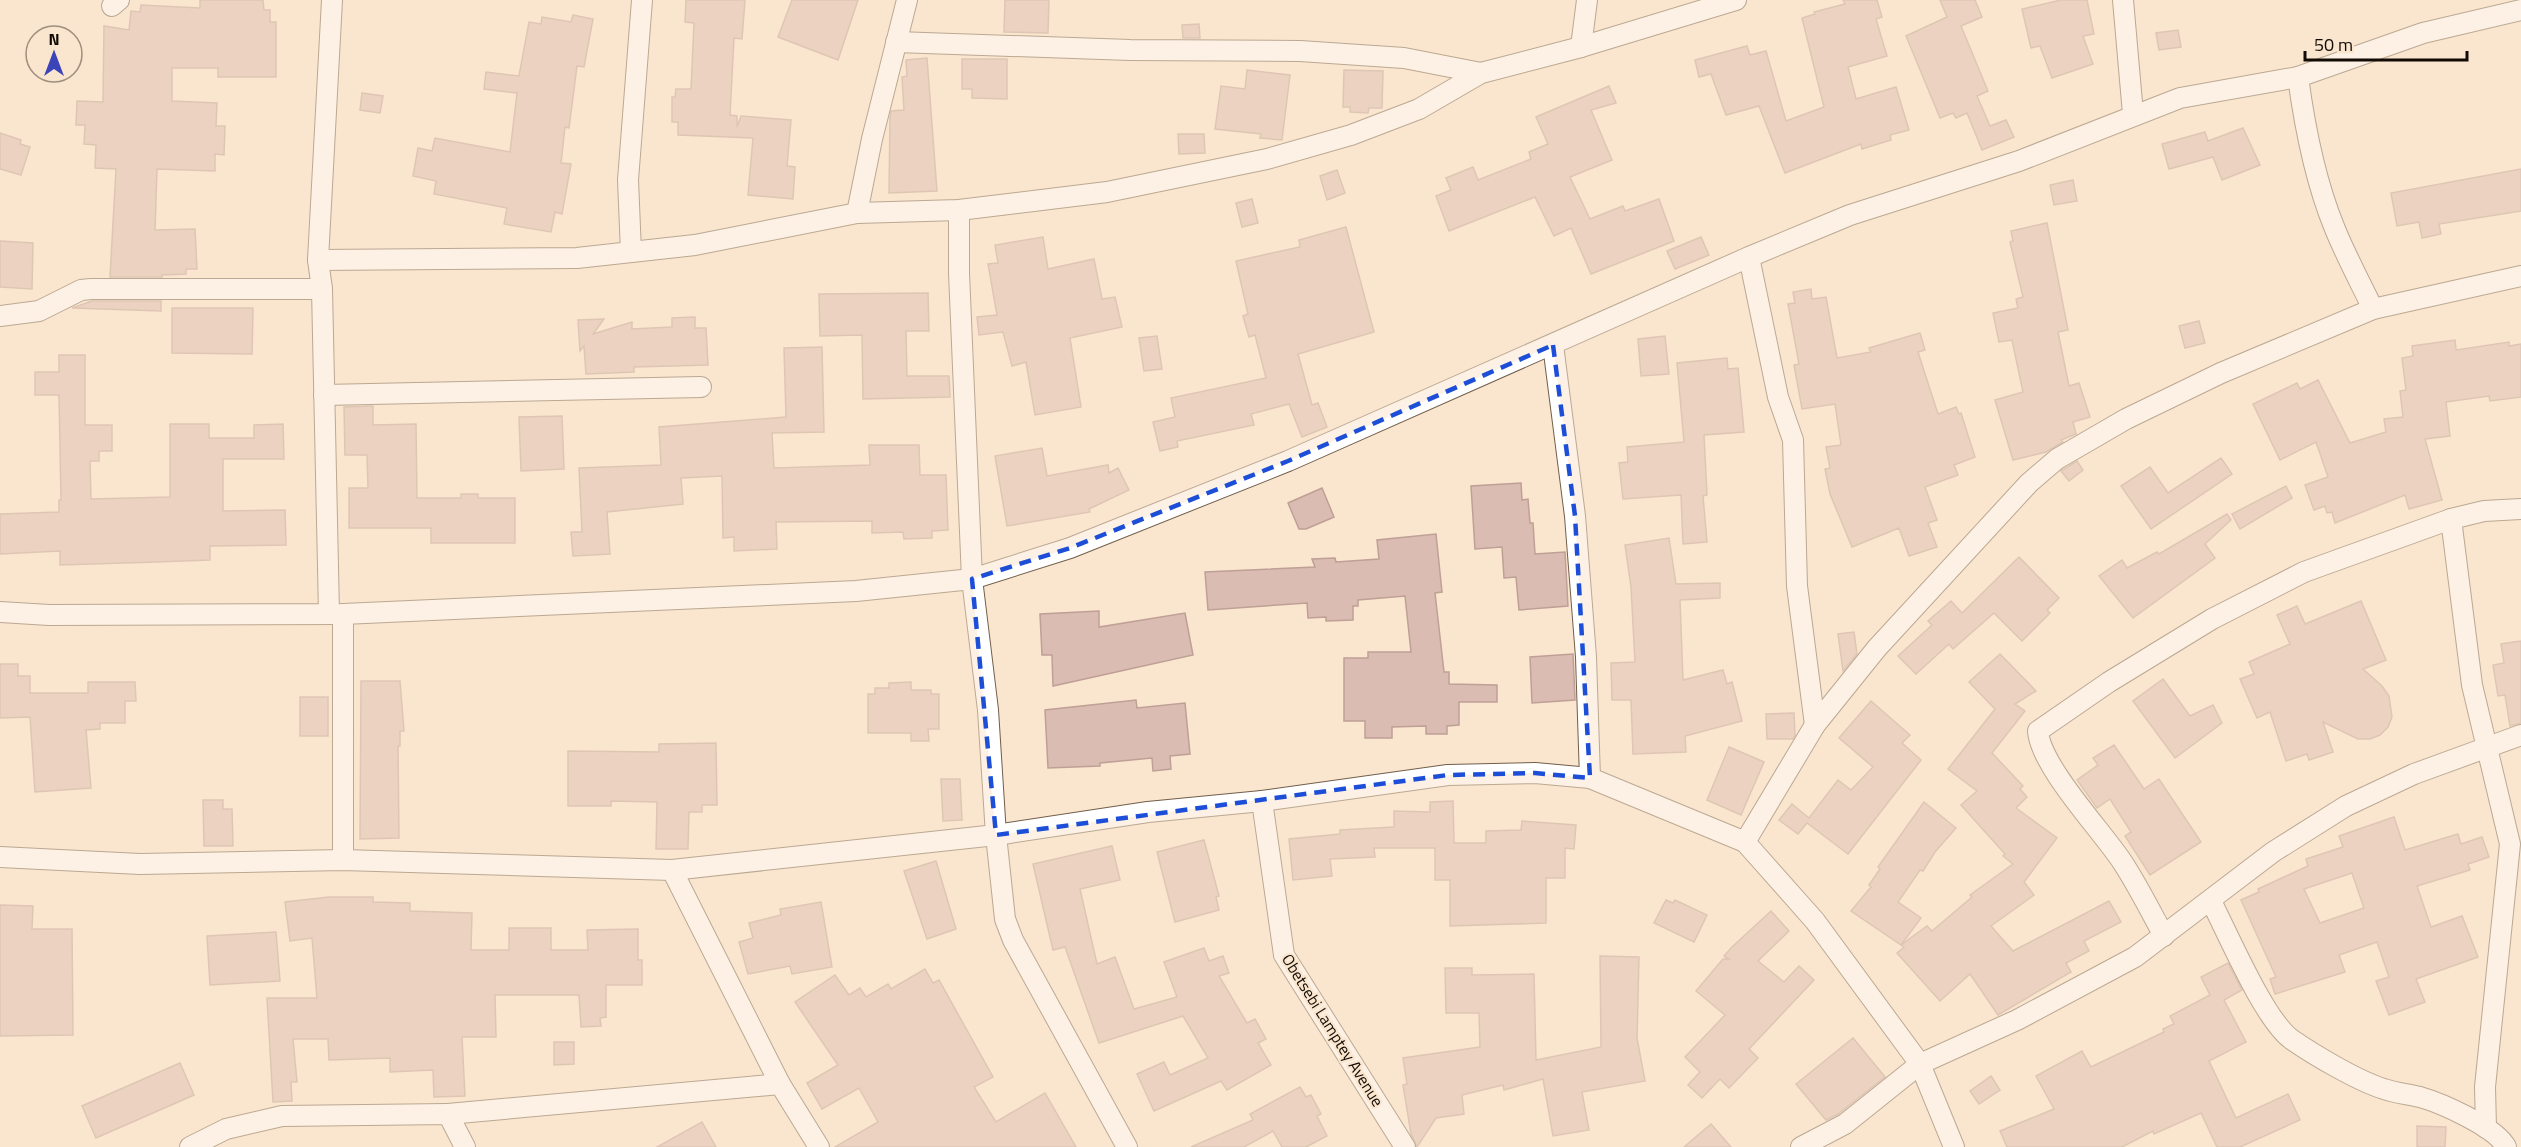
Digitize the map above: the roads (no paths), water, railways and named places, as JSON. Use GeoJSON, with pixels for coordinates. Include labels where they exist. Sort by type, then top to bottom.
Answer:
{"type":"FeatureCollection","features":[{"type":"Feature","properties":{"kind":"street"},"geometry":{"type":"LineString","coordinates":[[332,0],[318,260],[336,613],[343,860]]}},
{"type":"Feature","properties":{"kind":"street"},"geometry":{"type":"LineString","coordinates":[[632,252],[628,180],[642,0]]}},
{"type":"Feature","properties":{"kind":"street"},"geometry":{"type":"LineString","coordinates":[[857,213],[872,139],[907,0]]}},
{"type":"Feature","properties":{"kind":"street"},"geometry":{"type":"LineString","coordinates":[[1581,47],[1587,0]]}},
{"type":"Feature","properties":{"kind":"street"},"geometry":{"type":"LineString","coordinates":[[318,260],[577,258],[695,245],[857,213],[959,210],[1107,192],[1267,159],[1351,135],[1419,109],[1481,73],[1581,47],[1736,0]]}},
{"type":"Feature","properties":{"kind":"street"},"geometry":{"type":"LineString","coordinates":[[2123,0],[2133,114]]}},
{"type":"Feature","properties":{"kind":"street"},"geometry":{"type":"LineString","coordinates":[[0,612],[49,615],[336,613],[856,591],[972,579],[1070,548],[1288,461],[1749,256],[1850,215],[2019,161],[2133,114],[2180,98],[2298,77],[2423,33],[2521,10]]}},
{"type":"Feature","properties":{"kind":"street"},"geometry":{"type":"LineString","coordinates":[[896,42],[1130,50],[1300,51],[1404,58],[1481,73]]}},
{"type":"Feature","properties":{"kind":"street"},"geometry":{"type":"LineString","coordinates":[[2298,77],[2305,129],[2319,183],[2335,229],[2373,309]]}},
{"type":"Feature","properties":{"kind":"street"},"geometry":{"type":"LineString","coordinates":[[959,210],[959,273],[972,579],[988,710],[996,835],[1005,919],[1013,940],[1127,1147]]}},
{"type":"Feature","properties":{"kind":"street"},"geometry":{"type":"LineString","coordinates":[[1749,256],[1778,397],[1793,440],[1797,586],[1815,725]]}},
{"type":"Feature","properties":{"kind":"street"},"geometry":{"type":"LineString","coordinates":[[1745,842],[1815,725],[1877,648],[2029,483],[2057,459],[2126,419],[2221,373],[2373,309],[2521,276]]}},
{"type":"Feature","properties":{"kind":"street"},"geometry":{"type":"LineString","coordinates":[[0,316],[39,311],[81,290],[90,289],[321,289]]}},
{"type":"Feature","properties":{"kind":"street"},"geometry":{"type":"LineString","coordinates":[[1553,345],[1575,516],[1586,657],[1590,778]]}},
{"type":"Feature","properties":{"kind":"street"},"geometry":{"type":"LineString","coordinates":[[324,395],[701,387]]}},
{"type":"Feature","properties":{"kind":"street"},"geometry":{"type":"LineString","coordinates":[[2164,936],[2123,862],[2070,792],[2042,745],[2038,731],[2109,682],[2242,604],[2304,572],[2451,519],[2484,511],[2521,509]]}},
{"type":"Feature","properties":{"kind":"street"},"geometry":{"type":"LineString","coordinates":[[2451,519],[2472,685],[2510,843],[2485,1087],[2486,1128]]}},
{"type":"Feature","properties":{"kind":"street"},"geometry":{"type":"LineString","coordinates":[[1801,1147],[1845,1124],[1920,1064],[2017,1020],[2135,957],[2273,852],[2346,806],[2414,774],[2488,745],[2521,735]]}},
{"type":"Feature","properties":{"kind":"street"},"geometry":{"type":"LineString","coordinates":[[0,857],[140,864],[343,860],[672,870],[996,835],[1148,812],[1262,801],[1448,776],[1535,773],[1590,778],[1745,842],[1815,921],[1920,1064],[1954,1147]]}},
{"type":"Feature","properties":{"kind":"street","name":"Obetsebi Lamptey Avenue"},"geometry":{"type":"LineString","coordinates":[[1262,801],[1284,955],[1405,1147]]}},
{"type":"Feature","properties":{"kind":"street"},"geometry":{"type":"LineString","coordinates":[[672,870],[780,1084],[819,1147]]}},
{"type":"Feature","properties":{"kind":"street"},"geometry":{"type":"LineString","coordinates":[[2211,901],[2272,1018],[2290,1038],[2329,1062],[2382,1089],[2422,1097],[2486,1128],[2505,1147]]}},
{"type":"Feature","properties":{"kind":"street"},"geometry":{"type":"LineString","coordinates":[[190,1147],[226,1129],[282,1116],[448,1114],[780,1084]]}},
{"type":"Feature","properties":{"kind":"street"},"geometry":{"type":"LineString","coordinates":[[448,1114],[465,1147]]}}]}
